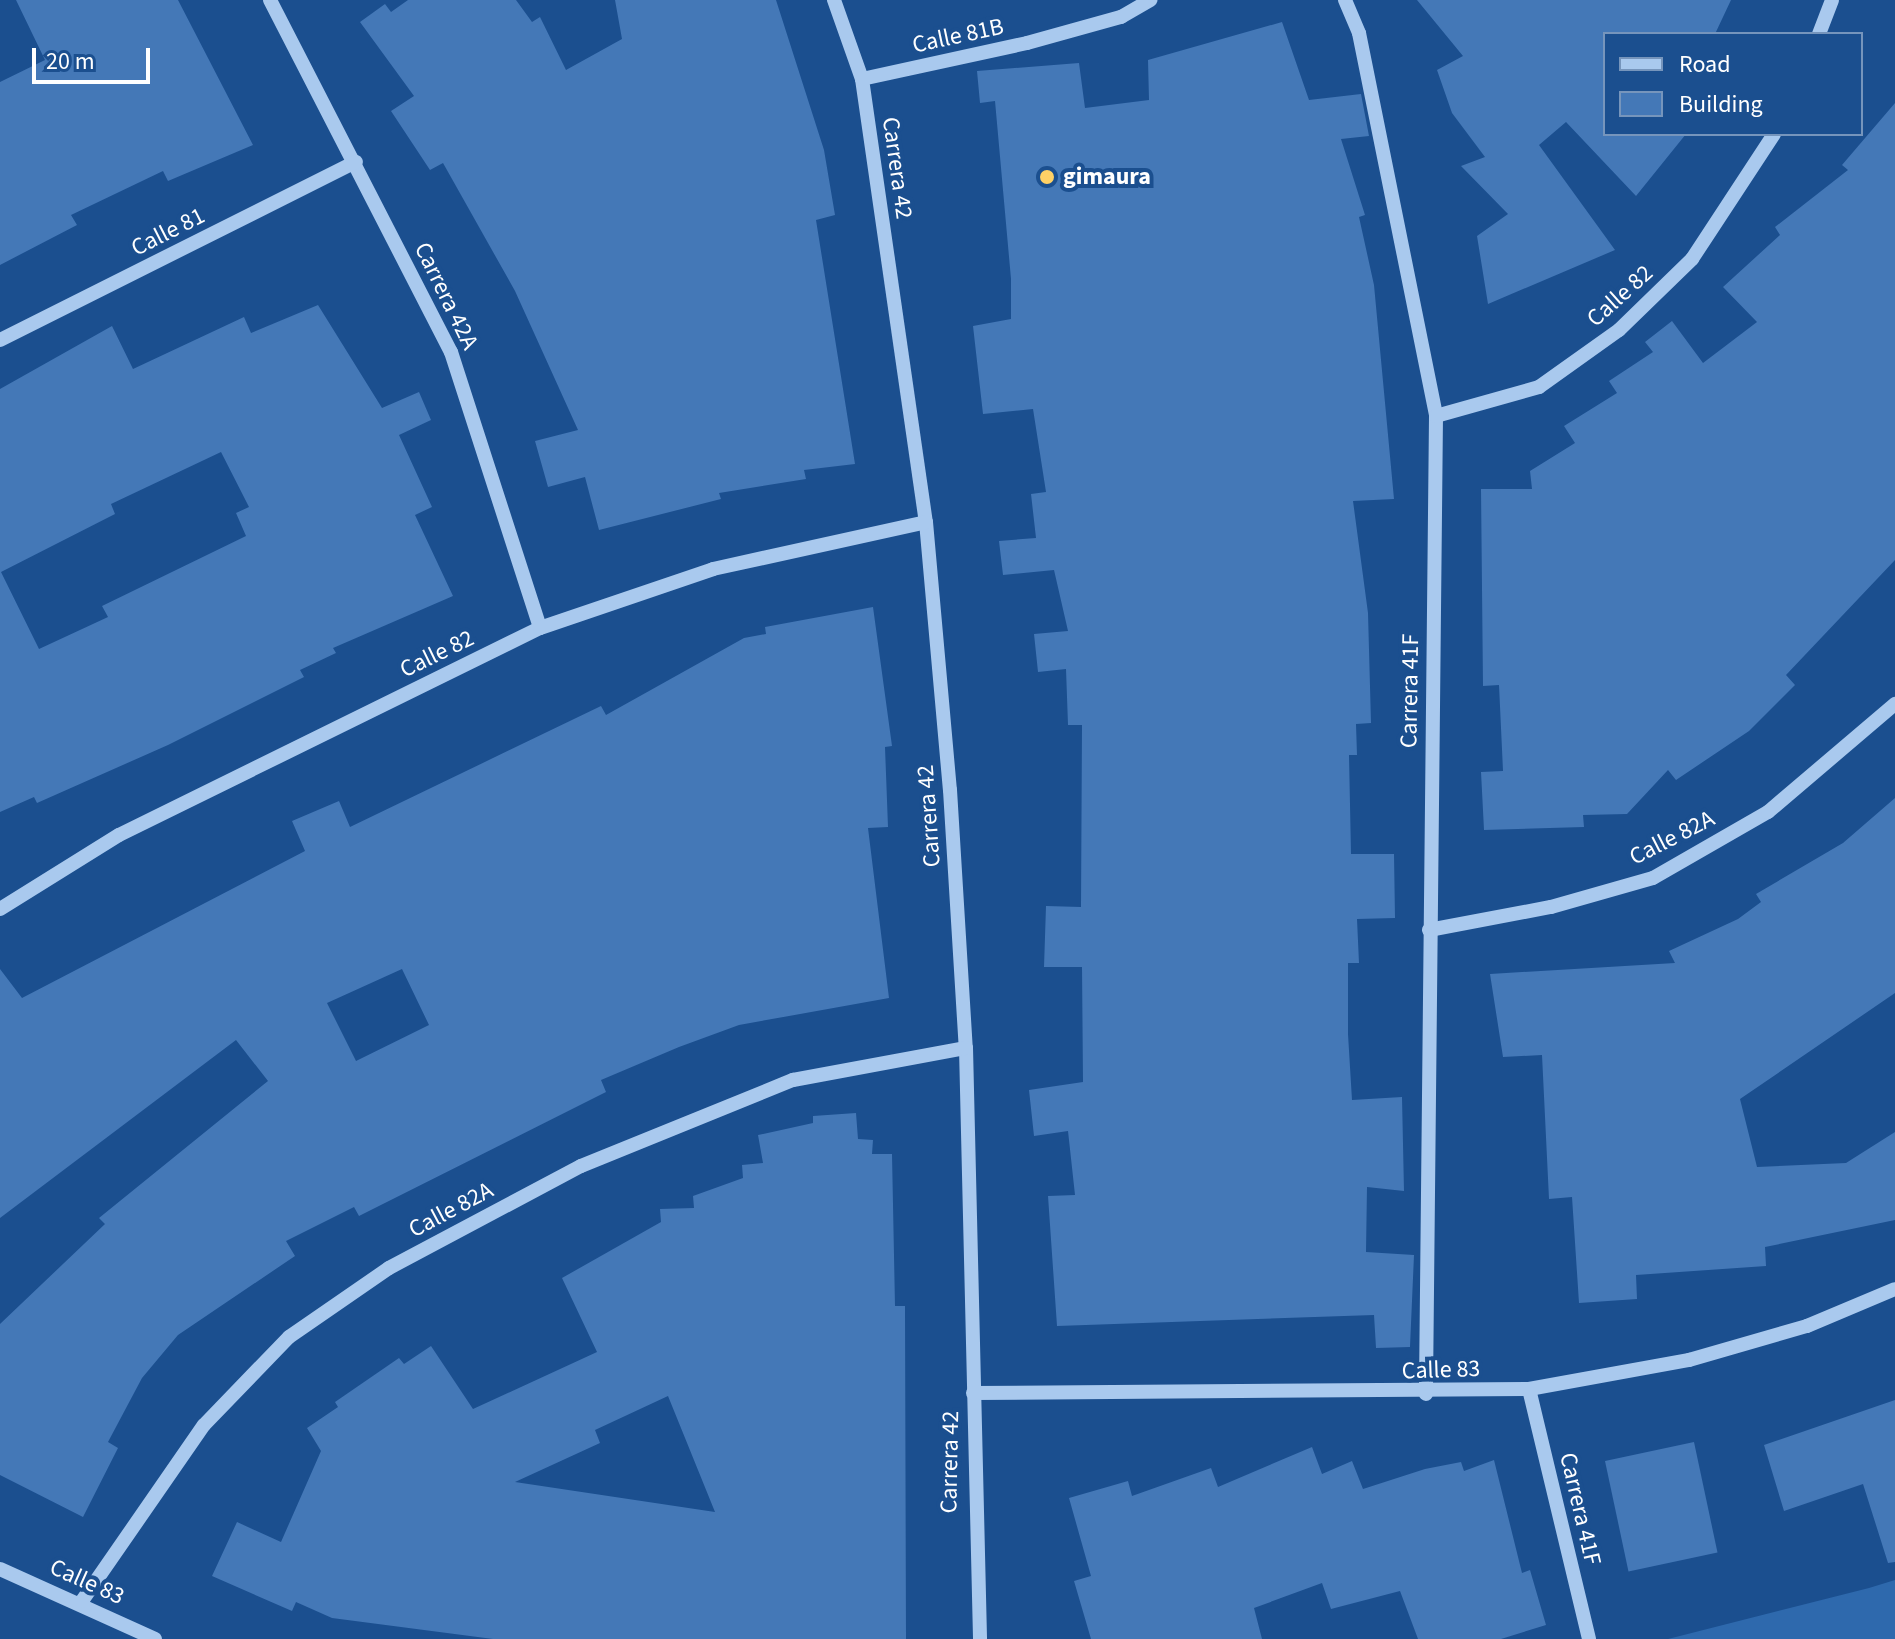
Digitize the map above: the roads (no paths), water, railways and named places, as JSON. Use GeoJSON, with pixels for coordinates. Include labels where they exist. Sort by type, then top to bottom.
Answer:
{"type":"FeatureCollection","features":[{"type":"Feature","properties":{"kind":"street","name":"Carrera 42A"},"geometry":{"type":"LineString","coordinates":[[270,0],[356,162],[451,352],[540,628]]}},
{"type":"Feature","properties":{"kind":"street","name":"Carrera 42"},"geometry":{"type":"LineString","coordinates":[[834,0],[862,79],[926,522],[966,1048],[980,1639]]}},
{"type":"Feature","properties":{"kind":"street","name":"Calle 81B"},"geometry":{"type":"LineString","coordinates":[[862,79],[1041,40],[1151,0]]}},
{"type":"Feature","properties":{"kind":"street","name":"Carrera 41F"},"geometry":{"type":"LineString","coordinates":[[1345,0],[1359,33],[1436,416],[1426,1394]]}},
{"type":"Feature","properties":{"kind":"street"},"geometry":{"type":"LineString","coordinates":[[1820,32],[1832,0]]}},
{"type":"Feature","properties":{"kind":"street","name":"Calle 82"},"geometry":{"type":"LineString","coordinates":[[1436,416],[1539,387],[1619,330],[1692,259],[1773,136]]}},
{"type":"Feature","properties":{"kind":"street","name":"Calle 81"},"geometry":{"type":"LineString","coordinates":[[0,340],[356,162]]}},
{"type":"Feature","properties":{"kind":"street","name":"Calle 82"},"geometry":{"type":"LineString","coordinates":[[0,909],[119,835],[540,628],[713,569],[926,522]]}},
{"type":"Feature","properties":{"kind":"street","name":"Calle 82A"},"geometry":{"type":"LineString","coordinates":[[1429,930],[1551,907],[1653,878],[1768,812],[1895,704]]}},
{"type":"Feature","properties":{"kind":"street","name":"Calle 82A"},"geometry":{"type":"LineString","coordinates":[[82,1601],[204,1425],[289,1337],[389,1268],[581,1166],[793,1080],[966,1048]]}},
{"type":"Feature","properties":{"kind":"street","name":"Calle 83"},"geometry":{"type":"LineString","coordinates":[[973,1393],[1426,1394],[1529,1389],[1689,1360],[1807,1326],[1895,1289]]}},
{"type":"Feature","properties":{"kind":"street","name":"Carrera 41F"},"geometry":{"type":"LineString","coordinates":[[1529,1389],[1589,1639]]}},
{"type":"Feature","properties":{"kind":"street","name":"Calle 83"},"geometry":{"type":"LineString","coordinates":[[0,1569],[82,1601],[155,1639]]}},
{"type":"Feature","properties":{"kind":"place","name":"gimaura"},"geometry":{"type":"Point","coordinates":[1047,177]}}]}
